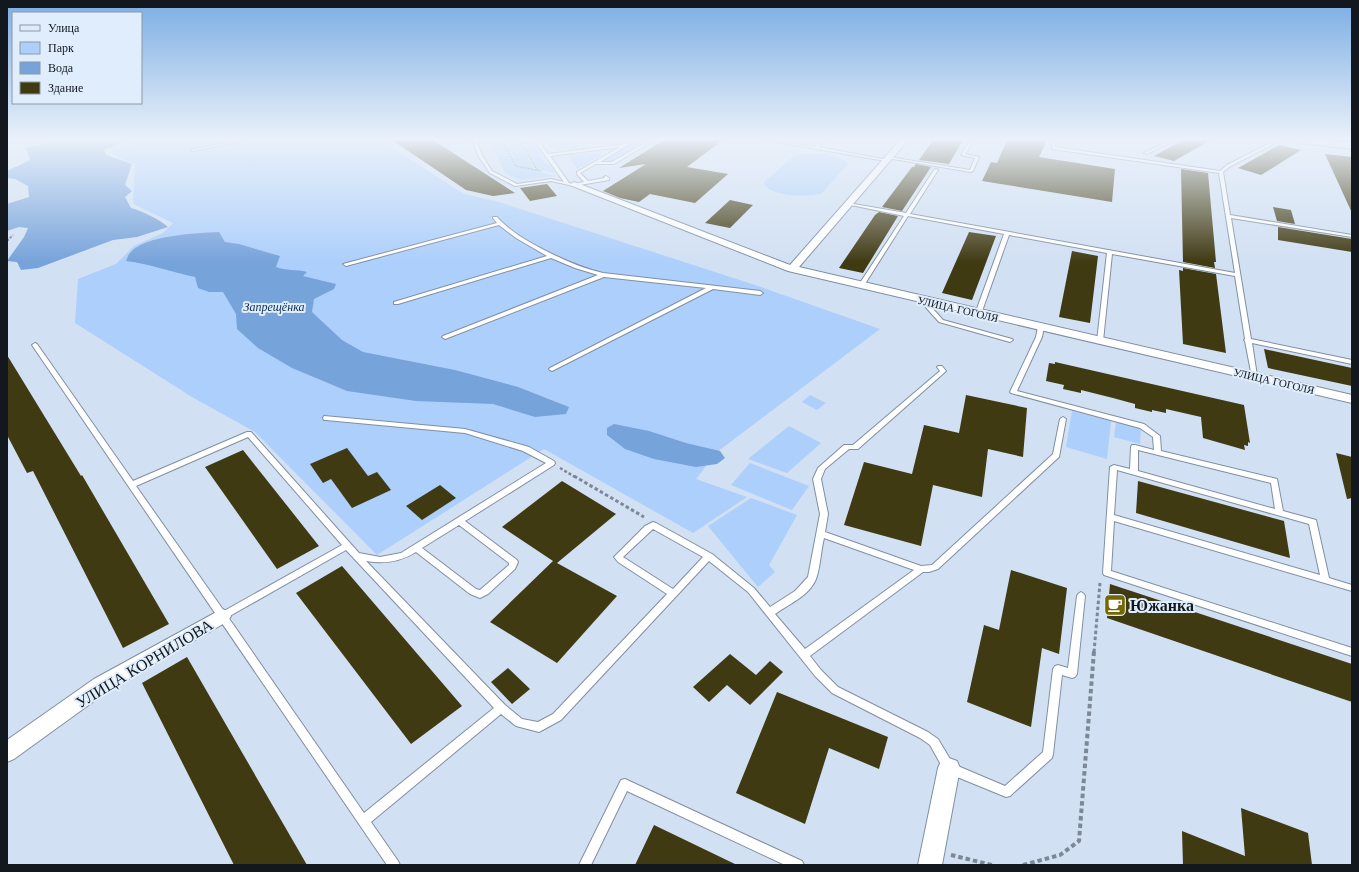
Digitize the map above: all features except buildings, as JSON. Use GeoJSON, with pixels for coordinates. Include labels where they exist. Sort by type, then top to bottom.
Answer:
{"type":"FeatureCollection","features":[{"type":"Feature","properties":{"kind":"street"},"geometry":{"type":"LineString","coordinates":[[792,270],[869,181]]}},
{"type":"Feature","properties":{"kind":"street","name":"УЛИЦА ГОГОЛЯ"},"geometry":{"type":"LineString","coordinates":[[571,184],[792,270],[1352,399]]}},
{"type":"Feature","properties":{"kind":"street","name":"УЛИЦА КОРНИЛОВА"},"geometry":{"type":"LineString","coordinates":[[7,752],[101,685],[222,616]]}},
{"type":"Feature","properties":{"kind":"street"},"geometry":{"type":"LineString","coordinates":[[932,858],[950,768]]}},
{"type":"Feature","properties":{"kind":"lane"},"geometry":{"type":"LineString","coordinates":[[508,181],[516,185],[545,181]]}},
{"type":"Feature","properties":{"kind":"lane"},"geometry":{"type":"LineString","coordinates":[[554,181],[571,184],[603,181]]}},
{"type":"Feature","properties":{"kind":"lane"},"geometry":{"type":"LineString","coordinates":[[568,181],[571,184]]}},
{"type":"Feature","properties":{"kind":"lane"},"geometry":{"type":"LineString","coordinates":[[861,286],[929,181]]}},
{"type":"Feature","properties":{"kind":"lane"},"geometry":{"type":"LineString","coordinates":[[1222,181],[1254,376]]}},
{"type":"Feature","properties":{"kind":"lane"},"geometry":{"type":"LineString","coordinates":[[848,204],[1237,275]]}},
{"type":"Feature","properties":{"kind":"lane"},"geometry":{"type":"LineString","coordinates":[[1228,216],[1352,236]]}},
{"type":"Feature","properties":{"kind":"lane"},"geometry":{"type":"LineString","coordinates":[[495,218],[499,224],[566,264],[603,275],[760,294]]}},
{"type":"Feature","properties":{"kind":"lane"},"geometry":{"type":"LineString","coordinates":[[346,264],[499,224]]}},
{"type":"Feature","properties":{"kind":"lane"},"geometry":{"type":"LineString","coordinates":[[978,314],[1007,233]]}},
{"type":"Feature","properties":{"kind":"lane"},"geometry":{"type":"LineString","coordinates":[[1100,341],[1110,252]]}},
{"type":"Feature","properties":{"kind":"lane"},"geometry":{"type":"LineString","coordinates":[[396,303],[553,256]]}},
{"type":"Feature","properties":{"kind":"lane"},"geometry":{"type":"LineString","coordinates":[[445,337],[603,275]]}},
{"type":"Feature","properties":{"kind":"lane"},"geometry":{"type":"LineString","coordinates":[[552,369],[711,288]]}},
{"type":"Feature","properties":{"kind":"lane"},"geometry":{"type":"LineString","coordinates":[[923,301],[941,321],[1010,340]]}},
{"type":"Feature","properties":{"kind":"lane"},"geometry":{"type":"LineString","coordinates":[[1041,328],[1039,337],[1014,392],[1142,426],[1156,436],[1158,453]]}},
{"type":"Feature","properties":{"kind":"lane"},"geometry":{"type":"LineString","coordinates":[[1247,340],[1352,362]]}},
{"type":"Feature","properties":{"kind":"lane"},"geometry":{"type":"LineString","coordinates":[[35,345],[394,865]]}},
{"type":"Feature","properties":{"kind":"lane"},"geometry":{"type":"LineString","coordinates":[[769,613],[808,584],[812,578],[824,514],[817,479],[822,468],[847,447],[855,447],[943,371],[940,367]]}},
{"type":"Feature","properties":{"kind":"lane"},"geometry":{"type":"LineString","coordinates":[[326,418],[465,431],[526,449],[551,463],[403,556],[380,560],[357,556]]}},
{"type":"Feature","properties":{"kind":"lane"},"geometry":{"type":"LineString","coordinates":[[820,534],[921,569],[935,567],[1056,455],[1063,419]]}},
{"type":"Feature","properties":{"kind":"lane"},"geometry":{"type":"LineString","coordinates":[[131,485],[249,434],[347,546],[501,708],[520,723],[539,727],[557,717],[709,556]]}},
{"type":"Feature","properties":{"kind":"lane"},"geometry":{"type":"LineString","coordinates":[[1134,473],[1135,447],[1274,481],[1279,512]]}},
{"type":"Feature","properties":{"kind":"lane"},"geometry":{"type":"LineString","coordinates":[[1325,580],[1313,522],[1114,467],[1108,573],[1352,652]]}},
{"type":"Feature","properties":{"kind":"lane"},"geometry":{"type":"LineString","coordinates":[[1110,517],[1352,588]]}},
{"type":"Feature","properties":{"kind":"lane"},"geometry":{"type":"LineString","coordinates":[[416,548],[473,592],[480,594],[485,592],[512,566],[514,562],[459,521]]}},
{"type":"Feature","properties":{"kind":"lane"},"geometry":{"type":"LineString","coordinates":[[674,594],[618,557],[648,528],[653,526],[709,556],[751,590],[804,656],[835,690],[924,735],[934,742],[950,768],[1006,792],[1048,754],[1058,669],[1072,674],[1081,596]]}},
{"type":"Feature","properties":{"kind":"lane"},"geometry":{"type":"LineString","coordinates":[[222,616],[347,546]]}},
{"type":"Feature","properties":{"kind":"lane"},"geometry":{"type":"LineString","coordinates":[[804,656],[921,569]]}},
{"type":"Feature","properties":{"kind":"lane"},"geometry":{"type":"LineString","coordinates":[[363,821],[501,708]]}},
{"type":"Feature","properties":{"kind":"lane"},"geometry":{"type":"LineString","coordinates":[[585,865],[625,784],[798,865]]}},
{"type":"Feature","properties":{"kind":"path"},"geometry":{"type":"LineString","coordinates":[[7,241],[13,235]]}},
{"type":"Feature","properties":{"kind":"path"},"geometry":{"type":"LineString","coordinates":[[551,463],[643,516],[653,526]]}},
{"type":"Feature","properties":{"kind":"path"},"geometry":{"type":"LineString","coordinates":[[1022,865],[1060,855],[1079,840],[1102,571],[1108,573]]}},
{"type":"Feature","properties":{"kind":"path"},"geometry":{"type":"LineString","coordinates":[[932,858],[992,865]]}},
{"type":"Feature","properties":{"kind":"green space"},"geometry":{"type":"Polygon","coordinates":[[[134,181],[443,181],[464,194],[499,202],[758,286],[880,329],[717,452],[696,479],[747,497],[693,533],[544,449],[377,555],[255,432],[192,397],[75,323],[78,279],[116,264],[134,246],[163,233],[173,223],[133,204],[134,181]]]}},
{"type":"Feature","properties":{"kind":"green space"},"geometry":{"type":"Polygon","coordinates":[[[766,181],[833,181],[821,194],[800,196],[777,193],[765,186],[764,182],[766,181]]]}},
{"type":"Feature","properties":{"kind":"green space"},"geometry":{"type":"Polygon","coordinates":[[[810,395],[826,403],[817,410],[802,402],[810,395]]]}},
{"type":"Feature","properties":{"kind":"green space"},"geometry":{"type":"Polygon","coordinates":[[[1072,411],[1111,421],[1107,459],[1066,447],[1072,411]]]}},
{"type":"Feature","properties":{"kind":"green space"},"geometry":{"type":"Polygon","coordinates":[[[1116,422],[1141,428],[1140,444],[1114,437],[1116,422]]]}},
{"type":"Feature","properties":{"kind":"green space"},"geometry":{"type":"Polygon","coordinates":[[[789,426],[821,443],[787,473],[748,459],[789,426]]]}},
{"type":"Feature","properties":{"kind":"green space"},"geometry":{"type":"Polygon","coordinates":[[[750,463],[809,486],[792,510],[731,485],[750,463]]]}},
{"type":"Feature","properties":{"kind":"green space"},"geometry":{"type":"Polygon","coordinates":[[[751,498],[797,515],[769,565],[775,572],[758,587],[708,526],[751,498]]]}},
{"type":"Feature","properties":{"kind":"water"},"geometry":{"type":"Polygon","coordinates":[[[18,181],[126,181],[125,185],[132,191],[125,197],[131,208],[160,221],[168,227],[137,237],[113,240],[38,268],[21,270],[17,262],[7,261],[24,237],[28,228],[19,227],[7,231],[7,204],[29,197],[28,186],[18,181]]]}},
{"type":"Feature","properties":{"kind":"water","name":"Запрещёнка"},"geometry":{"type":"Polygon","coordinates":[[[219,232],[225,242],[239,244],[280,256],[276,267],[307,272],[303,276],[336,284],[334,289],[314,299],[312,312],[342,340],[363,352],[455,370],[518,387],[569,407],[566,414],[535,417],[493,404],[416,401],[347,391],[292,368],[258,348],[237,329],[236,314],[223,292],[209,292],[198,288],[195,277],[126,261],[130,253],[137,247],[147,242],[172,236],[219,232]]]}},
{"type":"Feature","properties":{"kind":"water"},"geometry":{"type":"Polygon","coordinates":[[[614,424],[649,431],[686,443],[720,451],[725,458],[717,464],[696,467],[654,459],[625,449],[607,435],[607,428],[614,424]]]}},
{"type":"Feature","properties":{"kind":"place","name":"Южанка"},"geometry":{"type":"Point","coordinates":[1115,605]}}]}
